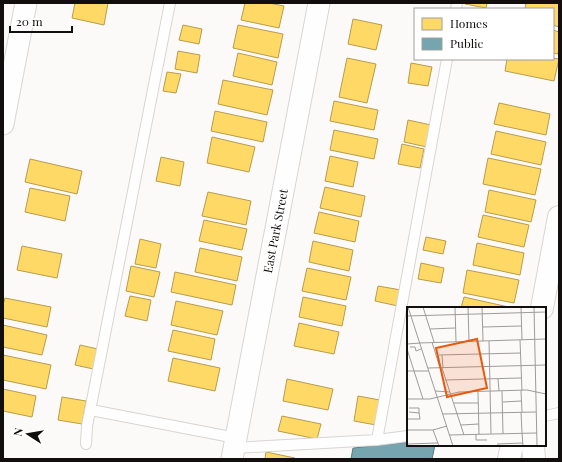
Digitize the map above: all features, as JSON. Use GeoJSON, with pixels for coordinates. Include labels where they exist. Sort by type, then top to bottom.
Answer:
{"type":"FeatureCollection","features":[{"type":"Feature","properties":{"kind":"street"},"geometry":{"type":"LineString","coordinates":[[3,124],[6,89],[26,3]]}},
{"type":"Feature","properties":{"kind":"street","name":"East Park Street"},"geometry":{"type":"LineString","coordinates":[[234,448],[319,3]]}},
{"type":"Feature","properties":{"kind":"street"},"geometry":{"type":"LineString","coordinates":[[542,307],[559,217]]}},
{"type":"Feature","properties":{"kind":"street"},"geometry":{"type":"LineString","coordinates":[[509,459],[512,446]]}},
{"type":"Feature","properties":{"kind":"street"},"geometry":{"type":"LineString","coordinates":[[533,446],[534,459]]}},
{"type":"Feature","properties":{"kind":"lane"},"geometry":{"type":"LineString","coordinates":[[86,444],[91,410],[170,3]]}},
{"type":"Feature","properties":{"kind":"lane"},"geometry":{"type":"LineString","coordinates":[[377,440],[447,60]]}},
{"type":"Feature","properties":{"kind":"lane"},"geometry":{"type":"LineString","coordinates":[[91,410],[234,448],[377,440],[407,436]]}},
{"type":"Feature","properties":{"kind":"lane"},"geometry":{"type":"LineString","coordinates":[[546,416],[559,413]]}},
{"type":"Feature","properties":{"kind":"building: Homes"},"geometry":{"type":"Polygon","coordinates":[[[75,3],[108,3],[104,25],[72,18],[75,3]]]}},
{"type":"Feature","properties":{"kind":"building: Homes"},"geometry":{"type":"Polygon","coordinates":[[[245,3],[269,3],[284,6],[279,28],[241,20],[245,3]]]}},
{"type":"Feature","properties":{"kind":"building: Homes"},"geometry":{"type":"Polygon","coordinates":[[[487,3],[486,8],[465,4],[487,3]]]}},
{"type":"Feature","properties":{"kind":"building: Homes"},"geometry":{"type":"Polygon","coordinates":[[[526,3],[559,3],[559,27],[554,25],[554,8],[525,8],[526,3]]]}},
{"type":"Feature","properties":{"kind":"building: Homes"},"geometry":{"type":"Polygon","coordinates":[[[353,19],[382,25],[376,50],[348,44],[353,19]]]}},
{"type":"Feature","properties":{"kind":"building: Homes"},"geometry":{"type":"Polygon","coordinates":[[[183,25],[202,29],[199,44],[179,40],[183,25]]]}},
{"type":"Feature","properties":{"kind":"building: Homes"},"geometry":{"type":"Polygon","coordinates":[[[238,25],[283,34],[278,58],[233,48],[238,25]]]}},
{"type":"Feature","properties":{"kind":"building: Homes"},"geometry":{"type":"Polygon","coordinates":[[[554,30],[559,32],[558,54],[554,53],[554,30]]]}},
{"type":"Feature","properties":{"kind":"building: Homes"},"geometry":{"type":"Polygon","coordinates":[[[178,51],[200,55],[197,73],[175,69],[178,51]]]}},
{"type":"Feature","properties":{"kind":"building: Homes"},"geometry":{"type":"Polygon","coordinates":[[[238,53],[277,62],[272,85],[233,76],[238,53]]]}},
{"type":"Feature","properties":{"kind":"building: Homes"},"geometry":{"type":"Polygon","coordinates":[[[347,58],[376,64],[367,103],[339,97],[347,58]]]}},
{"type":"Feature","properties":{"kind":"building: Homes"},"geometry":{"type":"Polygon","coordinates":[[[559,59],[554,81],[505,71],[507,60],[559,59]]]}},
{"type":"Feature","properties":{"kind":"building: Homes"},"geometry":{"type":"Polygon","coordinates":[[[411,63],[432,67],[428,86],[408,83],[411,63]]]}},
{"type":"Feature","properties":{"kind":"building: Homes"},"geometry":{"type":"Polygon","coordinates":[[[167,72],[181,74],[176,93],[163,91],[167,72]]]}},
{"type":"Feature","properties":{"kind":"building: Homes"},"geometry":{"type":"Polygon","coordinates":[[[223,80],[273,90],[267,115],[218,104],[223,80]]]}},
{"type":"Feature","properties":{"kind":"building: Homes"},"geometry":{"type":"Polygon","coordinates":[[[334,101],[378,110],[374,130],[330,121],[334,101]]]}},
{"type":"Feature","properties":{"kind":"building: Homes"},"geometry":{"type":"Polygon","coordinates":[[[499,103],[550,114],[546,135],[494,124],[499,103]]]}},
{"type":"Feature","properties":{"kind":"building: Homes"},"geometry":{"type":"Polygon","coordinates":[[[215,111],[267,122],[263,142],[211,131],[215,111]]]}},
{"type":"Feature","properties":{"kind":"building: Homes"},"geometry":{"type":"Polygon","coordinates":[[[408,120],[431,125],[427,147],[404,142],[408,120]]]}},
{"type":"Feature","properties":{"kind":"building: Homes"},"geometry":{"type":"Polygon","coordinates":[[[334,130],[378,139],[374,159],[330,150],[334,130]]]}},
{"type":"Feature","properties":{"kind":"building: Homes"},"geometry":{"type":"Polygon","coordinates":[[[496,131],[546,142],[541,165],[491,154],[496,131]]]}},
{"type":"Feature","properties":{"kind":"building: Homes"},"geometry":{"type":"Polygon","coordinates":[[[212,137],[255,147],[249,172],[207,163],[212,137]]]}},
{"type":"Feature","properties":{"kind":"building: Homes"},"geometry":{"type":"Polygon","coordinates":[[[402,144],[424,149],[420,168],[398,164],[402,144]]]}},
{"type":"Feature","properties":{"kind":"building: Homes"},"geometry":{"type":"Polygon","coordinates":[[[330,156],[358,162],[353,187],[325,181],[330,156]]]}},
{"type":"Feature","properties":{"kind":"building: Homes"},"geometry":{"type":"Polygon","coordinates":[[[161,157],[184,162],[180,186],[156,181],[161,157]]]}},
{"type":"Feature","properties":{"kind":"building: Homes"},"geometry":{"type":"Polygon","coordinates":[[[488,158],[541,169],[535,195],[483,184],[488,158]]]}},
{"type":"Feature","properties":{"kind":"building: Homes"},"geometry":{"type":"Polygon","coordinates":[[[30,159],[82,171],[77,194],[25,182],[30,159]]]}},
{"type":"Feature","properties":{"kind":"building: Homes"},"geometry":{"type":"Polygon","coordinates":[[[325,187],[365,196],[361,217],[320,208],[325,187]]]}},
{"type":"Feature","properties":{"kind":"building: Homes"},"geometry":{"type":"Polygon","coordinates":[[[30,188],[70,196],[65,221],[25,212],[30,188]]]}},
{"type":"Feature","properties":{"kind":"building: Homes"},"geometry":{"type":"Polygon","coordinates":[[[489,190],[536,200],[531,222],[485,212],[489,190]]]}},
{"type":"Feature","properties":{"kind":"building: Homes"},"geometry":{"type":"Polygon","coordinates":[[[208,192],[251,201],[246,225],[202,216],[208,192]]]}},
{"type":"Feature","properties":{"kind":"building: Homes"},"geometry":{"type":"Polygon","coordinates":[[[319,212],[359,221],[355,242],[314,233],[319,212]]]}},
{"type":"Feature","properties":{"kind":"building: Homes"},"geometry":{"type":"Polygon","coordinates":[[[483,215],[529,225],[524,247],[478,237],[483,215]]]}},
{"type":"Feature","properties":{"kind":"building: Homes"},"geometry":{"type":"Polygon","coordinates":[[[204,220],[247,229],[242,250],[199,241],[204,220]]]}},
{"type":"Feature","properties":{"kind":"building: Homes"},"geometry":{"type":"Polygon","coordinates":[[[426,237],[446,241],[443,254],[423,250],[426,237]]]}},
{"type":"Feature","properties":{"kind":"building: Homes"},"geometry":{"type":"Polygon","coordinates":[[[140,239],[161,244],[156,268],[135,264],[140,239]]]}},
{"type":"Feature","properties":{"kind":"building: Homes"},"geometry":{"type":"Polygon","coordinates":[[[313,241],[353,250],[349,271],[309,262],[313,241]]]}},
{"type":"Feature","properties":{"kind":"building: Homes"},"geometry":{"type":"Polygon","coordinates":[[[477,243],[524,253],[520,275],[473,265],[477,243]]]}},
{"type":"Feature","properties":{"kind":"building: Homes"},"geometry":{"type":"Polygon","coordinates":[[[22,246],[62,254],[57,278],[17,270],[22,246]]]}},
{"type":"Feature","properties":{"kind":"building: Homes"},"geometry":{"type":"Polygon","coordinates":[[[200,248],[242,257],[237,281],[195,272],[200,248]]]}},
{"type":"Feature","properties":{"kind":"building: Homes"},"geometry":{"type":"Polygon","coordinates":[[[421,263],[444,268],[441,283],[418,279],[421,263]]]}},
{"type":"Feature","properties":{"kind":"building: Homes"},"geometry":{"type":"Polygon","coordinates":[[[131,266],[160,272],[154,297],[126,291],[131,266]]]}},
{"type":"Feature","properties":{"kind":"building: Homes"},"geometry":{"type":"Polygon","coordinates":[[[307,268],[351,277],[346,300],[302,291],[307,268]]]}},
{"type":"Feature","properties":{"kind":"building: Homes"},"geometry":{"type":"Polygon","coordinates":[[[467,270],[519,280],[514,303],[463,293],[467,270]]]}},
{"type":"Feature","properties":{"kind":"building: Homes"},"geometry":{"type":"Polygon","coordinates":[[[175,272],[236,285],[232,305],[171,292],[175,272]]]}},
{"type":"Feature","properties":{"kind":"building: Homes"},"geometry":{"type":"Polygon","coordinates":[[[378,286],[401,290],[398,306],[375,301],[378,286]]]}},
{"type":"Feature","properties":{"kind":"building: Homes"},"geometry":{"type":"Polygon","coordinates":[[[130,296],[151,300],[147,321],[125,316],[130,296]]]}},
{"type":"Feature","properties":{"kind":"building: Homes"},"geometry":{"type":"Polygon","coordinates":[[[303,297],[346,306],[342,326],[299,317],[303,297]]]}},
{"type":"Feature","properties":{"kind":"building: Homes"},"geometry":{"type":"Polygon","coordinates":[[[464,297],[509,307],[461,307],[464,297]]]}},
{"type":"Feature","properties":{"kind":"building: Homes"},"geometry":{"type":"Polygon","coordinates":[[[5,298],[51,307],[47,327],[3,318],[3,305],[5,298]]]}},
{"type":"Feature","properties":{"kind":"building: Homes"},"geometry":{"type":"Polygon","coordinates":[[[176,301],[223,311],[217,335],[171,325],[176,301]]]}},
{"type":"Feature","properties":{"kind":"building: Homes"},"geometry":{"type":"Polygon","coordinates":[[[299,323],[339,332],[334,354],[294,346],[299,323]]]}},
{"type":"Feature","properties":{"kind":"building: Homes"},"geometry":{"type":"Polygon","coordinates":[[[3,325],[47,335],[42,355],[3,347],[3,325]]]}},
{"type":"Feature","properties":{"kind":"building: Homes"},"geometry":{"type":"Polygon","coordinates":[[[173,330],[215,339],[211,360],[168,351],[173,330]]]}},
{"type":"Feature","properties":{"kind":"building: Homes"},"geometry":{"type":"Polygon","coordinates":[[[80,345],[102,350],[98,370],[75,365],[80,345]]]}},
{"type":"Feature","properties":{"kind":"building: Homes"},"geometry":{"type":"Polygon","coordinates":[[[3,355],[51,365],[46,389],[3,380],[3,355]]]}},
{"type":"Feature","properties":{"kind":"building: Homes"},"geometry":{"type":"Polygon","coordinates":[[[173,358],[220,368],[215,391],[168,381],[173,358]]]}},
{"type":"Feature","properties":{"kind":"building: Homes"},"geometry":{"type":"Polygon","coordinates":[[[287,379],[333,389],[328,410],[283,401],[287,379]]]}},
{"type":"Feature","properties":{"kind":"building: Homes"},"geometry":{"type":"Polygon","coordinates":[[[3,389],[36,396],[32,417],[3,411],[3,389]]]}},
{"type":"Feature","properties":{"kind":"building: Homes"},"geometry":{"type":"Polygon","coordinates":[[[358,396],[380,400],[376,425],[354,421],[358,396]]]}},
{"type":"Feature","properties":{"kind":"building: Homes"},"geometry":{"type":"Polygon","coordinates":[[[62,397],[86,401],[82,424],[58,420],[62,397]]]}},
{"type":"Feature","properties":{"kind":"building: Homes"},"geometry":{"type":"Polygon","coordinates":[[[282,416],[321,424],[317,439],[278,431],[282,416]]]}},
{"type":"Feature","properties":{"kind":"building: Homes"},"geometry":{"type":"Polygon","coordinates":[[[266,452],[295,458],[295,459],[265,459],[266,452]]]}},
{"type":"Feature","properties":{"kind":"building: Public"},"geometry":{"type":"Polygon","coordinates":[[[407,442],[407,446],[435,446],[432,459],[351,459],[353,448],[407,442]]]}}]}
